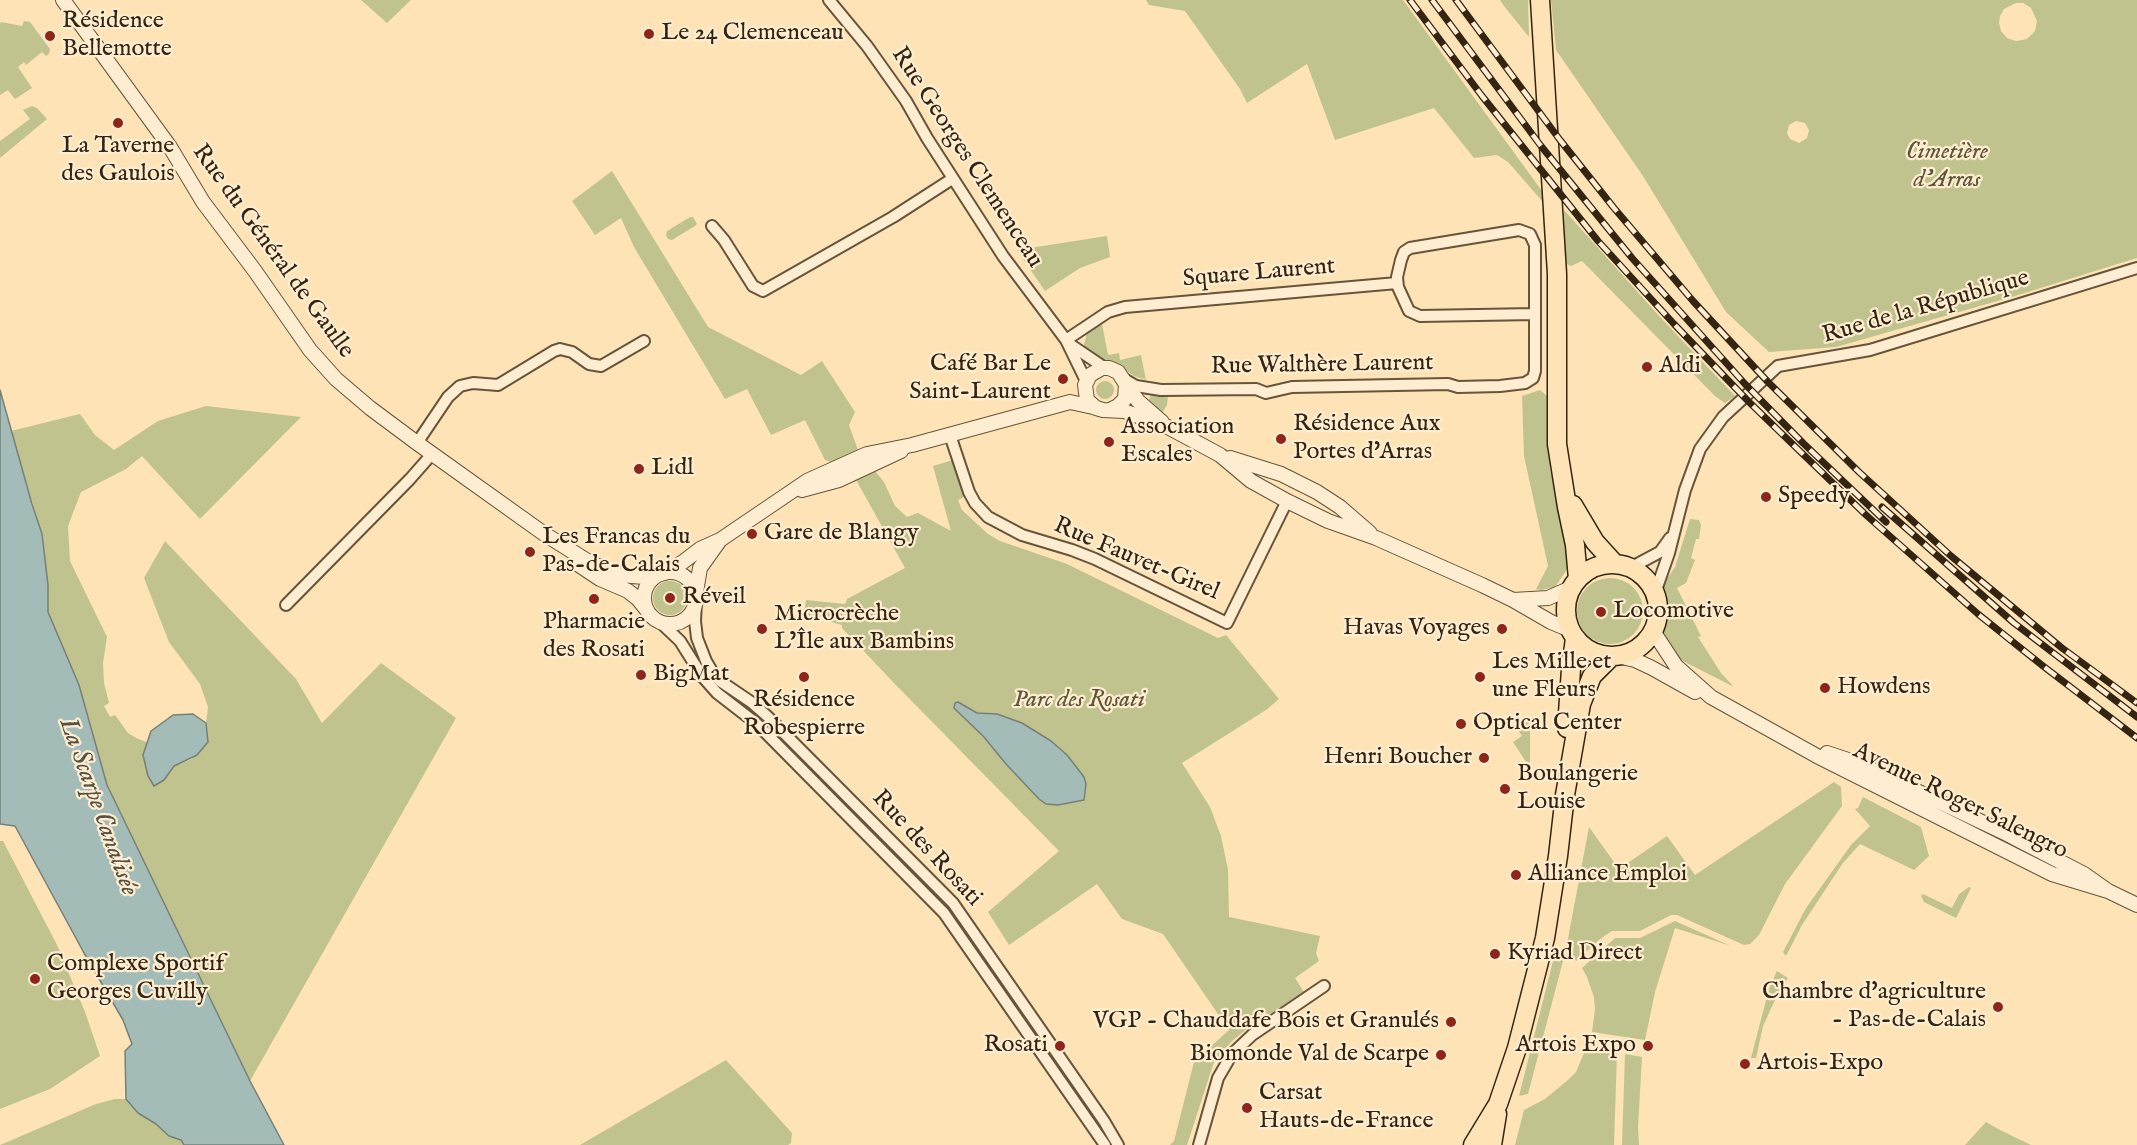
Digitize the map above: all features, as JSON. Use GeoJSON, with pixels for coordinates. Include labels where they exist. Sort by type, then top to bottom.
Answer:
{"type":"FeatureCollection","features":[{"type":"Feature","properties":{"kind":"main road"},"geometry":{"type":"LineString","coordinates":[[1540,0],[1556,245],[1558,329],[1556,433],[1575,545],[1575,583],[1566,610],[1573,634],[1564,762],[1565,795]]}},
{"type":"Feature","properties":{"kind":"main road"},"geometry":{"type":"LineString","coordinates":[[1492,1145],[1498,1104],[1517,1048],[1545,938],[1565,795],[1584,696],[1592,676],[1614,656],[1636,650],[1644,643],[1653,631],[1658,617],[1655,593],[1644,577],[1622,566],[1594,543],[1563,485]]}},
{"type":"Feature","properties":{"kind":"main road"},"geometry":{"type":"LineString","coordinates":[[1575,583],[1594,568],[1622,566]]}},
{"type":"Feature","properties":{"kind":"main road"},"geometry":{"type":"LineString","coordinates":[[1573,634],[1590,651],[1614,656]]}},
{"type":"Feature","properties":{"kind":"main road"},"geometry":{"type":"LineString","coordinates":[[1473,1145],[1498,1104]]}},
{"type":"Feature","properties":{"kind":"street","name":"Rue du Général de Gaulle"},"geometry":{"type":"LineString","coordinates":[[63,0],[170,147],[203,202],[310,350],[346,389],[543,533],[590,562],[612,574],[645,577],[663,573]]}},
{"type":"Feature","properties":{"kind":"street","name":"Rue Georges Clemenceau"},"geometry":{"type":"LineString","coordinates":[[829,0],[867,46],[906,101],[952,179],[1003,256],[1066,340]]}},
{"type":"Feature","properties":{"kind":"street"},"geometry":{"type":"LineString","coordinates":[[712,226],[724,240],[753,286],[763,291],[893,217],[952,179]]}},
{"type":"Feature","properties":{"kind":"street"},"geometry":{"type":"LineString","coordinates":[[1523,230],[1530,234],[1535,245],[1535,314],[1420,316],[1409,311],[1399,291],[1397,283],[1402,255],[1410,248],[1523,230]]}},
{"type":"Feature","properties":{"kind":"street","name":"Rue de la République"},"geometry":{"type":"LineString","coordinates":[[1655,593],[1669,553],[1685,490],[1700,449],[1723,417],[1778,366],[1870,350],[2137,268]]}},
{"type":"Feature","properties":{"kind":"street","name":"Square Laurent"},"geometry":{"type":"LineString","coordinates":[[1066,340],[1108,312],[1125,307],[1397,283]]}},
{"type":"Feature","properties":{"kind":"street","name":"Rue Walthère Laurent"},"geometry":{"type":"LineString","coordinates":[[1125,382],[1161,390],[1256,389],[1266,393],[1292,387],[1448,384],[1458,387],[1522,384],[1531,380],[1535,375],[1535,314]]}},
{"type":"Feature","properties":{"kind":"street"},"geometry":{"type":"LineString","coordinates":[[1066,340],[1105,368],[1115,370],[1138,401],[1168,427]]}},
{"type":"Feature","properties":{"kind":"street"},"geometry":{"type":"LineString","coordinates":[[1066,340],[1086,383],[1086,397],[1093,406]]}},
{"type":"Feature","properties":{"kind":"street"},"geometry":{"type":"LineString","coordinates":[[417,443],[448,397],[460,386],[473,383],[498,386],[560,349],[572,352],[589,364],[601,366],[644,341]]}},
{"type":"Feature","properties":{"kind":"street"},"geometry":{"type":"LineString","coordinates":[[1070,402],[1095,371],[1105,368]]}},
{"type":"Feature","properties":{"kind":"street"},"geometry":{"type":"LineString","coordinates":[[1110,410],[1125,399],[1125,382]]}},
{"type":"Feature","properties":{"kind":"street"},"geometry":{"type":"LineString","coordinates":[[720,540],[700,568],[696,598],[691,614],[681,622],[673,624],[661,623],[651,616],[646,610],[644,598],[651,580],[683,562],[700,549],[720,540],[817,476],[849,461],[876,452],[912,445],[1070,402],[1093,406],[1100,410],[1130,413],[1168,427],[1220,455],[1281,474],[1317,492],[1340,507],[1376,538]]}},
{"type":"Feature","properties":{"kind":"street","name":"Rue Fauvet-Girel"},"geometry":{"type":"LineString","coordinates":[[950,435],[969,492],[975,503],[988,517],[1022,535],[1095,559],[1227,623],[1287,501]]}},
{"type":"Feature","properties":{"kind":"street"},"geometry":{"type":"LineString","coordinates":[[286,605],[432,454]]}},
{"type":"Feature","properties":{"kind":"street"},"geometry":{"type":"LineString","coordinates":[[1220,455],[1251,481],[1287,501],[1328,521],[1376,538],[1513,600],[1573,634]]}},
{"type":"Feature","properties":{"kind":"street","name":"Rue de la République"},"geometry":{"type":"LineString","coordinates":[[1622,566],[1660,552],[1674,530]]}},
{"type":"Feature","properties":{"kind":"street","name":"Rue du Général de Gaulle"},"geometry":{"type":"LineString","coordinates":[[543,533],[562,552],[591,574],[624,588],[634,595],[646,610]]}},
{"type":"Feature","properties":{"kind":"street"},"geometry":{"type":"LineString","coordinates":[[663,573],[676,573],[684,576],[690,582],[696,598]]}},
{"type":"Feature","properties":{"kind":"street"},"geometry":{"type":"LineString","coordinates":[[1513,600],[1548,598],[1575,583]]}},
{"type":"Feature","properties":{"kind":"street","name":"Rue des Rosati"},"geometry":{"type":"LineString","coordinates":[[696,598],[695,621],[698,638],[705,661],[713,673],[720,681],[767,716],[953,903],[1104,1120],[1118,1145]]}},
{"type":"Feature","properties":{"kind":"street","name":"Rue des Rosati"},"geometry":{"type":"LineString","coordinates":[[661,623],[680,641],[708,684],[757,724],[938,906],[1105,1145]]}},
{"type":"Feature","properties":{"kind":"street","name":"Avenue Roger Salengro"},"geometry":{"type":"LineString","coordinates":[[1653,631],[1676,666],[1712,698]]}},
{"type":"Feature","properties":{"kind":"street","name":"Avenue Roger Salengro"},"geometry":{"type":"LineString","coordinates":[[1614,656],[1635,660],[1693,691],[1712,698],[1823,759],[2052,874],[2108,891],[2137,904]]}},
{"type":"Feature","properties":{"kind":"street"},"geometry":{"type":"LineString","coordinates":[[1202,1142],[1218,1078],[1232,1054],[1252,1035],[1324,986]]}},
{"type":"Feature","properties":{"kind":"green space"},"geometry":{"type":"Polygon","coordinates":[[[361,0],[411,0],[387,23],[361,0]]]}},
{"type":"Feature","properties":{"kind":"green space"},"geometry":{"type":"Polygon","coordinates":[[[1146,0],[1403,0],[1542,191],[1542,201],[1508,162],[1497,155],[1474,158],[1434,108],[1335,140],[1307,64],[1247,103],[1240,89],[1185,11],[1149,5],[1146,0]]]}},
{"type":"Feature","properties":{"kind":"green space"},"geometry":{"type":"Polygon","coordinates":[[[1500,0],[1528,0],[1529,37],[1504,6],[1500,0]]]}},
{"type":"Feature","properties":{"kind":"green space","name":"Cimetière d'Arras"},"geometry":{"type":"Polygon","coordinates":[[[1551,0],[2137,0],[2137,258],[2015,296],[1836,347],[1769,352],[1726,312],[1643,176],[1556,50],[1551,0]],[[2016,3],[2004,9],[1999,23],[2001,31],[2007,38],[2016,41],[2027,39],[2035,31],[2037,21],[2031,8],[2023,3],[2016,3]],[[1796,121],[1789,125],[1787,133],[1790,139],[1799,143],[1807,138],[1809,130],[1805,123],[1796,121]]]}},
{"type":"Feature","properties":{"kind":"green space"},"geometry":{"type":"Polygon","coordinates":[[[24,21],[30,22],[50,49],[46,56],[42,52],[26,65],[24,62],[18,67],[32,88],[15,99],[8,90],[0,95],[0,24],[1,22],[22,26],[24,21]]]}},
{"type":"Feature","properties":{"kind":"green space"},"geometry":{"type":"Polygon","coordinates":[[[32,106],[47,119],[0,158],[0,141],[30,119],[23,110],[32,106]]]}},
{"type":"Feature","properties":{"kind":"green space","name":"Parc des Rosati"},"geometry":{"type":"Polygon","coordinates":[[[612,171],[708,327],[801,375],[822,361],[855,412],[849,425],[858,450],[884,482],[895,506],[907,517],[918,513],[951,531],[933,466],[953,460],[964,497],[958,500],[962,510],[988,534],[1000,541],[1067,564],[1218,638],[1226,635],[1279,699],[1266,710],[1182,763],[1210,807],[1221,836],[1228,870],[1229,917],[1320,936],[1316,953],[1319,961],[1295,978],[1304,992],[1248,1028],[1232,1041],[1214,1062],[1187,1145],[1170,1145],[1174,1141],[1194,1062],[1229,1030],[1163,934],[1122,919],[1097,884],[1009,945],[988,912],[1059,851],[891,680],[842,628],[842,625],[804,615],[806,600],[845,604],[847,599],[905,568],[850,469],[825,460],[805,420],[771,435],[747,389],[725,399],[634,247],[621,218],[595,235],[572,201],[612,171]]]}},
{"type":"Feature","properties":{"kind":"green space"},"geometry":{"type":"Polygon","coordinates":[[[1564,210],[1735,396],[1725,403],[1715,396],[1582,261],[1571,266],[1565,263],[1564,210]]]}},
{"type":"Feature","properties":{"kind":"green space"},"geometry":{"type":"Polygon","coordinates":[[[693,217],[697,224],[695,226],[672,240],[668,239],[667,231],[693,217]]]}},
{"type":"Feature","properties":{"kind":"green space"},"geometry":{"type":"Polygon","coordinates":[[[1107,236],[1110,257],[1080,268],[1045,291],[1017,250],[1107,236]]]}},
{"type":"Feature","properties":{"kind":"green space"},"geometry":{"type":"Polygon","coordinates":[[[1102,324],[1108,355],[1119,353],[1120,360],[1141,355],[1146,380],[1134,376],[1116,363],[1101,359],[1087,349],[1084,345],[1087,333],[1102,324]]]}},
{"type":"Feature","properties":{"kind":"green space"},"geometry":{"type":"Polygon","coordinates":[[[1105,381],[1111,384],[1114,390],[1111,396],[1105,399],[1099,396],[1096,390],[1099,384],[1105,381]]]}},
{"type":"Feature","properties":{"kind":"green space"},"geometry":{"type":"Polygon","coordinates":[[[1540,390],[1548,397],[1550,470],[1566,529],[1570,565],[1555,587],[1541,590],[1536,589],[1548,566],[1524,456],[1522,396],[1540,390]]]}},
{"type":"Feature","properties":{"kind":"green space"},"geometry":{"type":"Polygon","coordinates":[[[1151,394],[1168,395],[1167,405],[1162,413],[1148,403],[1151,394]]]}},
{"type":"Feature","properties":{"kind":"green space"},"geometry":{"type":"Polygon","coordinates":[[[206,406],[301,417],[200,519],[142,456],[126,469],[81,492],[68,526],[70,561],[107,637],[103,663],[104,683],[109,703],[104,706],[110,717],[115,715],[128,733],[147,742],[143,755],[164,780],[174,766],[192,759],[208,742],[206,723],[208,707],[200,684],[169,642],[144,578],[165,541],[296,679],[322,723],[381,663],[456,718],[250,1081],[107,785],[79,685],[48,612],[48,585],[42,534],[11,431],[80,414],[95,435],[114,450],[158,421],[206,406]]]}},
{"type":"Feature","properties":{"kind":"green space"},"geometry":{"type":"Polygon","coordinates":[[[1690,519],[1699,520],[1701,525],[1699,539],[1696,539],[1691,558],[1695,560],[1686,583],[1677,588],[1701,636],[1698,637],[1721,673],[1734,687],[1681,660],[1663,637],[1668,608],[1663,585],[1675,567],[1690,519]]]}},
{"type":"Feature","properties":{"kind":"green space"},"geometry":{"type":"Polygon","coordinates":[[[1616,578],[1634,587],[1641,598],[1643,611],[1641,624],[1634,635],[1623,642],[1604,644],[1586,635],[1579,624],[1577,605],[1586,587],[1597,580],[1616,578]]]}},
{"type":"Feature","properties":{"kind":"green space"},"geometry":{"type":"Polygon","coordinates":[[[670,581],[682,586],[687,598],[682,610],[670,615],[658,610],[653,598],[658,586],[670,581]]]}},
{"type":"Feature","properties":{"kind":"green space"},"geometry":{"type":"Polygon","coordinates":[[[1526,720],[1530,721],[1530,768],[1513,742],[1522,736],[1516,727],[1526,720]]]}},
{"type":"Feature","properties":{"kind":"green space"},"geometry":{"type":"Polygon","coordinates":[[[1834,782],[1841,787],[1842,806],[1785,884],[1759,935],[1750,944],[1744,945],[1677,915],[1671,915],[1640,931],[1612,931],[1576,961],[1566,949],[1589,827],[1619,869],[1667,836],[1695,875],[1834,782]]]}},
{"type":"Feature","properties":{"kind":"green space"},"geometry":{"type":"Polygon","coordinates":[[[1863,797],[1921,827],[1929,856],[1914,870],[1860,844],[1829,884],[1802,925],[1786,956],[1783,952],[1806,908],[1851,845],[1870,826],[1855,809],[1858,808],[1863,797]]]}},
{"type":"Feature","properties":{"kind":"green space"},"geometry":{"type":"Polygon","coordinates":[[[875,831],[945,901],[1030,1021],[1026,1024],[957,925],[872,835],[875,831]]]}},
{"type":"Feature","properties":{"kind":"green space","name":"Complexe Sportif Georges Cuvilly"},"geometry":{"type":"Polygon","coordinates":[[[0,841],[3,841],[57,945],[85,1012],[100,1056],[50,1089],[0,1109],[0,841]]]}},
{"type":"Feature","properties":{"kind":"green space"},"geometry":{"type":"Polygon","coordinates":[[[1971,888],[1956,918],[1924,902],[1921,896],[1923,894],[1952,908],[1959,894],[1971,888]]]}},
{"type":"Feature","properties":{"kind":"green space"},"geometry":{"type":"Polygon","coordinates":[[[1675,921],[1731,946],[1675,928],[1655,992],[1645,1040],[1592,1032],[1594,997],[1582,968],[1615,938],[1640,938],[1675,921]]]}},
{"type":"Feature","properties":{"kind":"green space"},"geometry":{"type":"Polygon","coordinates":[[[1555,953],[1563,961],[1528,1094],[1519,1096],[1555,953]]]}},
{"type":"Feature","properties":{"kind":"green space"},"geometry":{"type":"Polygon","coordinates":[[[1777,971],[1788,978],[1763,1026],[1756,1058],[1751,1058],[1769,989],[1777,971]]]}},
{"type":"Feature","properties":{"kind":"green space"},"geometry":{"type":"Polygon","coordinates":[[[1586,1048],[1617,1053],[1614,1145],[1515,1145],[1524,1110],[1545,1099],[1576,1072],[1586,1048]]]}},
{"type":"Feature","properties":{"kind":"green space"},"geometry":{"type":"Polygon","coordinates":[[[1625,1054],[1642,1057],[1639,1145],[1622,1145],[1625,1054]]]}},
{"type":"Feature","properties":{"kind":"green space"},"geometry":{"type":"Polygon","coordinates":[[[726,1060],[792,1133],[791,1143],[788,1145],[580,1145],[726,1060]]]}},
{"type":"Feature","properties":{"kind":"green space"},"geometry":{"type":"Polygon","coordinates":[[[115,1099],[126,1099],[138,1113],[156,1124],[169,1136],[181,1140],[184,1145],[0,1145],[96,1104],[115,1099]]]}},
{"type":"Feature","properties":{"kind":"green space"},"geometry":{"type":"Polygon","coordinates":[[[1986,1122],[2000,1130],[2031,1145],[1965,1145],[1986,1122]]]}},
{"type":"Feature","properties":{"kind":"water","name":"La Scarpe Canalisée"},"geometry":{"type":"Polygon","coordinates":[[[0,390],[42,534],[48,585],[48,612],[79,685],[107,785],[250,1081],[284,1145],[184,1145],[181,1140],[169,1136],[156,1124],[138,1113],[126,1099],[125,1051],[132,1044],[123,1020],[15,826],[0,824],[0,390]]]}},
{"type":"Feature","properties":{"kind":"water"},"geometry":{"type":"Polygon","coordinates":[[[958,702],[977,713],[997,714],[1022,723],[1051,741],[1067,755],[1084,777],[1086,784],[1084,800],[1058,805],[1046,804],[1039,799],[984,737],[954,708],[955,703],[958,702]]]}},
{"type":"Feature","properties":{"kind":"water"},"geometry":{"type":"Polygon","coordinates":[[[193,714],[206,723],[208,742],[197,755],[174,766],[164,780],[154,786],[148,776],[143,755],[151,731],[173,715],[193,714]]]}},
{"type":"Feature","properties":{"kind":"railway"},"geometry":{"type":"LineString","coordinates":[[1410,0],[1482,96],[1598,241],[1749,402],[1866,515],[1978,614],[2137,738]]}},
{"type":"Feature","properties":{"kind":"railway"},"geometry":{"type":"LineString","coordinates":[[1432,0],[1541,146],[1632,258],[1745,384],[1886,522]]}},
{"type":"Feature","properties":{"kind":"railway"},"geometry":{"type":"LineString","coordinates":[[1456,0],[1560,140],[1614,208],[1693,301],[1768,382],[1859,472],[1951,556],[2062,648],[2137,703]]}},
{"type":"Feature","properties":{"kind":"railway"},"geometry":{"type":"LineString","coordinates":[[1882,507],[2014,623],[2137,717]]}},
{"type":"Feature","properties":{"kind":"place","name":"Le 24 Clemenceau"},"geometry":{"type":"Point","coordinates":[649,34]}},
{"type":"Feature","properties":{"kind":"place","name":"Résidence Bellemotte"},"geometry":{"type":"Point","coordinates":[50,36]}},
{"type":"Feature","properties":{"kind":"place","name":"La Taverne des Gaulois"},"geometry":{"type":"Point","coordinates":[118,123]}},
{"type":"Feature","properties":{"kind":"place","name":"Aldi"},"geometry":{"type":"Point","coordinates":[1647,367]}},
{"type":"Feature","properties":{"kind":"place","name":"Café Bar Le Saint-Laurent"},"geometry":{"type":"Point","coordinates":[1063,379]}},
{"type":"Feature","properties":{"kind":"place","name":"Résidence Aux Portes d'Arras"},"geometry":{"type":"Point","coordinates":[1281,439]}},
{"type":"Feature","properties":{"kind":"place","name":"Association Escales"},"geometry":{"type":"Point","coordinates":[1109,442]}},
{"type":"Feature","properties":{"kind":"place","name":"Lidl"},"geometry":{"type":"Point","coordinates":[639,469]}},
{"type":"Feature","properties":{"kind":"place","name":"Speedy"},"geometry":{"type":"Point","coordinates":[1766,497]}},
{"type":"Feature","properties":{"kind":"place","name":"Gare de Blangy"},"geometry":{"type":"Point","coordinates":[752,534]}},
{"type":"Feature","properties":{"kind":"place","name":"Les Francas du Pas-de-Calais"},"geometry":{"type":"Point","coordinates":[530,552]}},
{"type":"Feature","properties":{"kind":"place","name":"Réveil"},"geometry":{"type":"Point","coordinates":[670,598]}},
{"type":"Feature","properties":{"kind":"place","name":"Pharmacie des Rosati"},"geometry":{"type":"Point","coordinates":[594,599]}},
{"type":"Feature","properties":{"kind":"place","name":"Locomotive"},"geometry":{"type":"Point","coordinates":[1601,612]}},
{"type":"Feature","properties":{"kind":"place","name":"Microcrèche L’Île aux Bambins"},"geometry":{"type":"Point","coordinates":[762,629]}},
{"type":"Feature","properties":{"kind":"place","name":"Havas Voyages"},"geometry":{"type":"Point","coordinates":[1502,629]}},
{"type":"Feature","properties":{"kind":"place","name":"BigMat"},"geometry":{"type":"Point","coordinates":[641,675]}},
{"type":"Feature","properties":{"kind":"place","name":"Résidence Robespierre"},"geometry":{"type":"Point","coordinates":[804,677]}},
{"type":"Feature","properties":{"kind":"place","name":"Les Mille et une Fleurs"},"geometry":{"type":"Point","coordinates":[1480,677]}},
{"type":"Feature","properties":{"kind":"place","name":"Howdens"},"geometry":{"type":"Point","coordinates":[1825,688]}},
{"type":"Feature","properties":{"kind":"place","name":"Optical Center"},"geometry":{"type":"Point","coordinates":[1461,724]}},
{"type":"Feature","properties":{"kind":"place","name":"Henri Boucher"},"geometry":{"type":"Point","coordinates":[1484,758]}},
{"type":"Feature","properties":{"kind":"place","name":"Boulangerie Louise"},"geometry":{"type":"Point","coordinates":[1505,789]}},
{"type":"Feature","properties":{"kind":"place","name":"Alliance Emploi"},"geometry":{"type":"Point","coordinates":[1516,875]}},
{"type":"Feature","properties":{"kind":"place","name":"Kyriad Direct"},"geometry":{"type":"Point","coordinates":[1495,954]}},
{"type":"Feature","properties":{"kind":"place","name":"Complexe Sportif Georges Cuvilly"},"geometry":{"type":"Point","coordinates":[35,979]}},
{"type":"Feature","properties":{"kind":"place","name":"Chambre d'agriculture - Pas-de-Calais"},"geometry":{"type":"Point","coordinates":[1998,1007]}},
{"type":"Feature","properties":{"kind":"place","name":"VGP - Chauddafe Bois et Granulés"},"geometry":{"type":"Point","coordinates":[1451,1022]}},
{"type":"Feature","properties":{"kind":"place","name":"Rosati"},"geometry":{"type":"Point","coordinates":[1060,1046]}},
{"type":"Feature","properties":{"kind":"place","name":"Artois Expo"},"geometry":{"type":"Point","coordinates":[1648,1046]}},
{"type":"Feature","properties":{"kind":"place","name":"Biomonde Val de Scarpe"},"geometry":{"type":"Point","coordinates":[1441,1055]}},
{"type":"Feature","properties":{"kind":"place","name":"Artois-Expo"},"geometry":{"type":"Point","coordinates":[1745,1064]}},
{"type":"Feature","properties":{"kind":"place","name":"Carsat Hauts-de-France"},"geometry":{"type":"Point","coordinates":[1247,1108]}}]}
